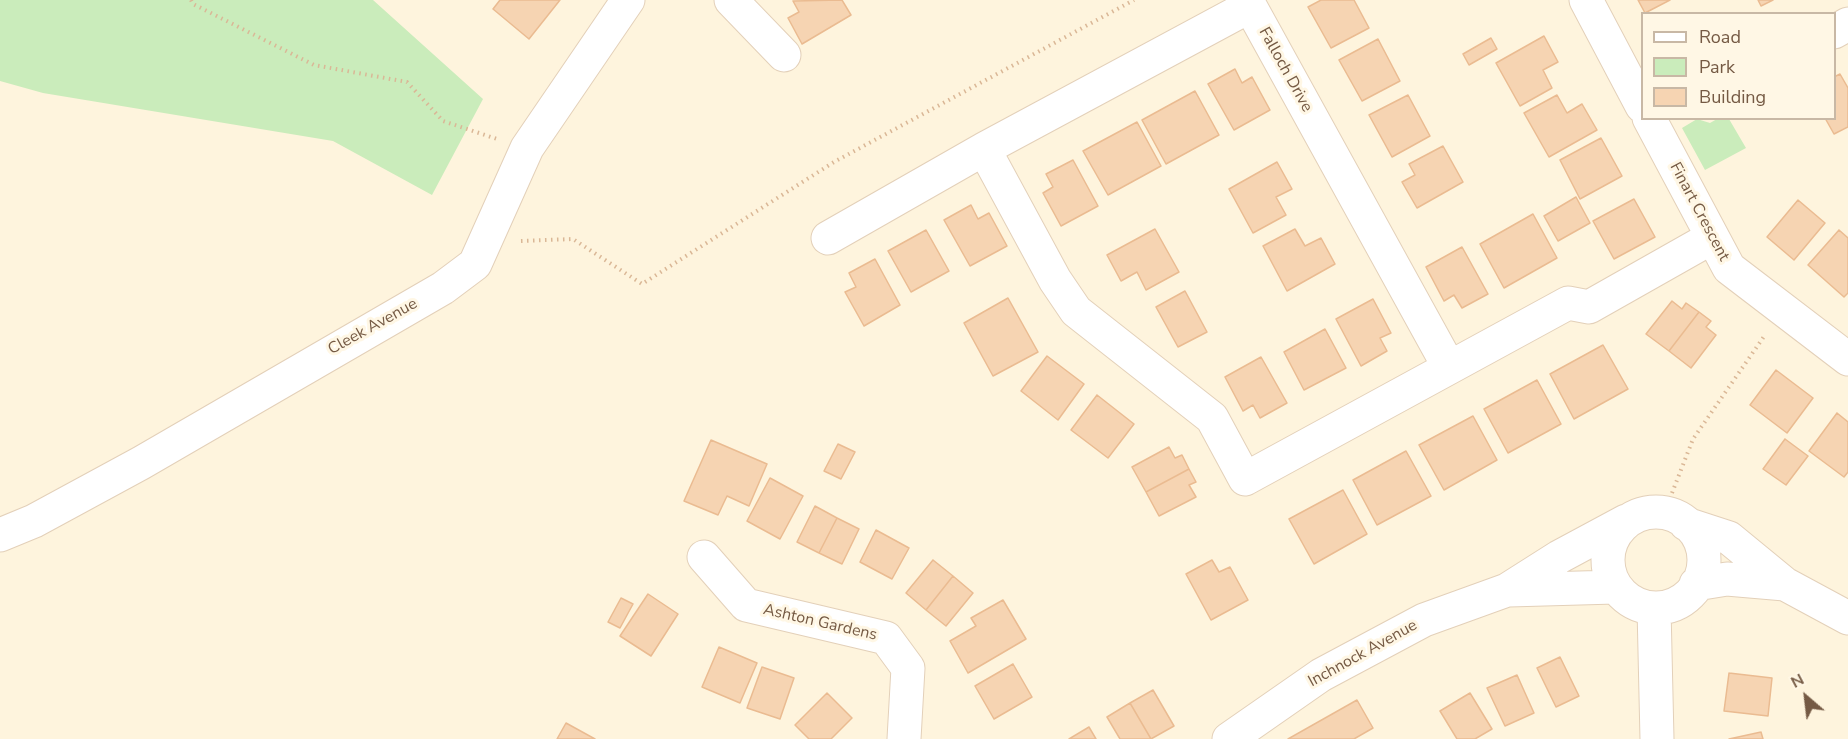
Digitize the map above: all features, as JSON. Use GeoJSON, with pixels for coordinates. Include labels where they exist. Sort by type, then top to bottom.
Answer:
{"type":"FeatureCollection","features":[{"type":"Feature","properties":{"kind":"street","name":"Cleek Avenue"},"geometry":{"type":"LineString","coordinates":[[0,535],[34,521],[141,463],[443,288],[475,264],[527,148],[628,0]]}},
{"type":"Feature","properties":{"kind":"street"},"geometry":{"type":"LineString","coordinates":[[731,0],[784,55]]}},
{"type":"Feature","properties":{"kind":"street","name":"Finart Crescent"},"geometry":{"type":"LineString","coordinates":[[1586,0],[1641,101]]}},
{"type":"Feature","properties":{"kind":"street","name":"Falloch Drive"},"geometry":{"type":"LineString","coordinates":[[828,238],[984,148],[1250,6],[1449,367]]}},
{"type":"Feature","properties":{"kind":"street","name":"Finart Crescent"},"geometry":{"type":"LineString","coordinates":[[1651,120],[1711,238],[1729,268],[1848,359]]}},
{"type":"Feature","properties":{"kind":"street"},"geometry":{"type":"LineString","coordinates":[[984,148],[1055,280],[1076,311],[1212,418],[1245,479],[1568,303],[1589,307],[1711,238]]}},
{"type":"Feature","properties":{"kind":"street"},"geometry":{"type":"LineString","coordinates":[[1675,519],[1695,531],[1704,554],[1701,575],[1691,592],[1674,604],[1654,608],[1632,602],[1615,587],[1607,565],[1611,540],[1626,520],[1650,512],[1675,519],[1729,538],[1785,584],[1848,618]]}},
{"type":"Feature","properties":{"kind":"street","name":"Inchnock Avenue"},"geometry":{"type":"LineString","coordinates":[[1229,739],[1321,675],[1424,620],[1507,590],[1558,557],[1626,520]]}},
{"type":"Feature","properties":{"kind":"street","name":"Ashton Gardens"},"geometry":{"type":"LineString","coordinates":[[704,557],[746,605],[886,638],[908,668],[904,739]]}},
{"type":"Feature","properties":{"kind":"street"},"geometry":{"type":"LineString","coordinates":[[1696,584],[1727,579],[1785,584]]}},
{"type":"Feature","properties":{"kind":"street","name":"Inchnock Avenue"},"geometry":{"type":"LineString","coordinates":[[1507,590],[1615,587]]}},
{"type":"Feature","properties":{"kind":"street"},"geometry":{"type":"LineString","coordinates":[[1654,608],[1657,739]]}},
{"type":"Feature","properties":{"kind":"path"},"geometry":{"type":"LineString","coordinates":[[190,0],[193,4],[314,65],[408,82],[443,121],[527,148]]}},
{"type":"Feature","properties":{"kind":"path"},"geometry":{"type":"LineString","coordinates":[[484,243],[573,239],[642,284],[834,162],[1134,0]]}},
{"type":"Feature","properties":{"kind":"path"},"geometry":{"type":"LineString","coordinates":[[1675,519],[1692,439],[1731,380],[1784,310]]}},
{"type":"Feature","properties":{"kind":"green space"},"geometry":{"type":"Polygon","coordinates":[[[0,0],[373,0],[483,99],[432,195],[333,141],[43,93],[0,81],[0,0]]]}},
{"type":"Feature","properties":{"kind":"green space"},"geometry":{"type":"Polygon","coordinates":[[[1695,120],[1710,123],[1715,120],[1730,120],[1746,148],[1705,170],[1682,128],[1695,120]]]}},
{"type":"Feature","properties":{"kind":"building"},"geometry":{"type":"Polygon","coordinates":[[[500,0],[560,0],[529,39],[493,9],[500,0]]]}},
{"type":"Feature","properties":{"kind":"building"},"geometry":{"type":"Polygon","coordinates":[[[842,0],[851,15],[802,44],[788,18],[799,12],[793,1],[842,0]]]}},
{"type":"Feature","properties":{"kind":"building"},"geometry":{"type":"Polygon","coordinates":[[[1321,0],[1354,0],[1369,28],[1331,48],[1308,7],[1321,0]]]}},
{"type":"Feature","properties":{"kind":"building"},"geometry":{"type":"Polygon","coordinates":[[[1638,0],[1670,0],[1647,12],[1644,12],[1638,0]]]}},
{"type":"Feature","properties":{"kind":"building"},"geometry":{"type":"Polygon","coordinates":[[[1758,0],[1773,0],[1761,6],[1758,0]]]}},
{"type":"Feature","properties":{"kind":"building"},"geometry":{"type":"Polygon","coordinates":[[[1544,36],[1558,62],[1543,70],[1552,88],[1520,106],[1496,63],[1544,36]]]}},
{"type":"Feature","properties":{"kind":"building"},"geometry":{"type":"Polygon","coordinates":[[[1491,38],[1497,49],[1469,65],[1463,54],[1491,38]]]}},
{"type":"Feature","properties":{"kind":"building"},"geometry":{"type":"Polygon","coordinates":[[[1378,39],[1400,81],[1362,101],[1339,60],[1378,39]]]}},
{"type":"Feature","properties":{"kind":"building"},"geometry":{"type":"Polygon","coordinates":[[[1235,69],[1242,83],[1252,77],[1270,110],[1234,130],[1208,84],[1235,69]]]}},
{"type":"Feature","properties":{"kind":"building"},"geometry":{"type":"Polygon","coordinates":[[[1840,74],[1848,88],[1848,127],[1834,134],[1826,120],[1836,120],[1836,76],[1840,74]]]}},
{"type":"Feature","properties":{"kind":"building"},"geometry":{"type":"Polygon","coordinates":[[[1195,91],[1219,135],[1166,164],[1142,120],[1195,91]]]}},
{"type":"Feature","properties":{"kind":"building"},"geometry":{"type":"Polygon","coordinates":[[[1408,95],[1430,136],[1392,157],[1369,115],[1408,95]]]}},
{"type":"Feature","properties":{"kind":"building"},"geometry":{"type":"Polygon","coordinates":[[[1557,95],[1567,113],[1582,104],[1597,130],[1549,157],[1524,113],[1557,95]]]}},
{"type":"Feature","properties":{"kind":"building"},"geometry":{"type":"Polygon","coordinates":[[[1137,122],[1161,166],[1108,195],[1083,151],[1137,122]]]}},
{"type":"Feature","properties":{"kind":"building"},"geometry":{"type":"Polygon","coordinates":[[[1601,138],[1622,176],[1580,199],[1560,160],[1601,138]]]}},
{"type":"Feature","properties":{"kind":"building"},"geometry":{"type":"Polygon","coordinates":[[[1443,146],[1463,182],[1417,208],[1402,182],[1415,175],[1409,164],[1443,146]]]}},
{"type":"Feature","properties":{"kind":"building"},"geometry":{"type":"Polygon","coordinates":[[[1073,160],[1098,206],[1061,226],[1043,193],[1053,187],[1046,174],[1073,160]]]}},
{"type":"Feature","properties":{"kind":"building"},"geometry":{"type":"Polygon","coordinates":[[[1277,162],[1292,189],[1276,197],[1286,215],[1253,233],[1229,189],[1277,162]]]}},
{"type":"Feature","properties":{"kind":"building"},"geometry":{"type":"Polygon","coordinates":[[[1576,197],[1590,223],[1558,241],[1544,216],[1576,197]]]}},
{"type":"Feature","properties":{"kind":"building"},"geometry":{"type":"Polygon","coordinates":[[[1634,199],[1655,237],[1614,259],[1593,221],[1634,199]]]}},
{"type":"Feature","properties":{"kind":"building"},"geometry":{"type":"Polygon","coordinates":[[[1798,200],[1825,223],[1794,260],[1767,237],[1798,200]]]}},
{"type":"Feature","properties":{"kind":"building"},"geometry":{"type":"Polygon","coordinates":[[[971,205],[978,219],[989,213],[1007,246],[970,266],[944,220],[971,205]]]}},
{"type":"Feature","properties":{"kind":"building"},"geometry":{"type":"Polygon","coordinates":[[[1533,214],[1557,258],[1504,288],[1480,244],[1533,214]]]}},
{"type":"Feature","properties":{"kind":"building"},"geometry":{"type":"Polygon","coordinates":[[[1155,229],[1179,272],[1146,290],[1137,272],[1121,281],[1107,255],[1155,229]]]}},
{"type":"Feature","properties":{"kind":"building"},"geometry":{"type":"Polygon","coordinates":[[[1295,229],[1305,246],[1321,238],[1335,264],[1287,291],[1263,246],[1295,229]]]}},
{"type":"Feature","properties":{"kind":"building"},"geometry":{"type":"Polygon","coordinates":[[[926,230],[949,271],[911,292],[888,251],[926,230]]]}},
{"type":"Feature","properties":{"kind":"building"},"geometry":{"type":"Polygon","coordinates":[[[1839,230],[1848,238],[1848,293],[1844,297],[1808,265],[1839,230]]]}},
{"type":"Feature","properties":{"kind":"building"},"geometry":{"type":"Polygon","coordinates":[[[1462,247],[1488,294],[1462,308],[1454,295],[1444,301],[1426,267],[1462,247]]]}},
{"type":"Feature","properties":{"kind":"building"},"geometry":{"type":"Polygon","coordinates":[[[875,259],[900,305],[864,326],[845,292],[856,287],[849,273],[875,259]]]}},
{"type":"Feature","properties":{"kind":"building"},"geometry":{"type":"Polygon","coordinates":[[[1185,291],[1207,332],[1178,347],[1156,307],[1185,291]]]}},
{"type":"Feature","properties":{"kind":"building"},"geometry":{"type":"Polygon","coordinates":[[[1008,298],[1038,352],[993,376],[964,323],[1008,298]]]}},
{"type":"Feature","properties":{"kind":"building"},"geometry":{"type":"Polygon","coordinates":[[[1373,299],[1391,333],[1380,338],[1387,351],[1361,366],[1336,319],[1373,299]]]}},
{"type":"Feature","properties":{"kind":"building"},"geometry":{"type":"Polygon","coordinates":[[[1672,301],[1682,309],[1686,303],[1699,312],[1669,351],[1646,334],[1672,301]]]}},
{"type":"Feature","properties":{"kind":"building"},"geometry":{"type":"Polygon","coordinates":[[[1699,312],[1711,321],[1706,327],[1716,335],[1691,368],[1669,351],[1699,312]]]}},
{"type":"Feature","properties":{"kind":"building"},"geometry":{"type":"Polygon","coordinates":[[[1325,329],[1346,368],[1304,390],[1284,352],[1325,329]]]}},
{"type":"Feature","properties":{"kind":"building"},"geometry":{"type":"Polygon","coordinates":[[[1603,345],[1628,389],[1574,419],[1550,374],[1603,345]]]}},
{"type":"Feature","properties":{"kind":"building"},"geometry":{"type":"Polygon","coordinates":[[[1047,356],[1084,384],[1058,420],[1021,391],[1047,356]]]}},
{"type":"Feature","properties":{"kind":"building"},"geometry":{"type":"Polygon","coordinates":[[[1261,357],[1287,403],[1260,418],[1253,405],[1243,411],[1225,377],[1261,357]]]}},
{"type":"Feature","properties":{"kind":"building"},"geometry":{"type":"Polygon","coordinates":[[[1776,370],[1813,398],[1787,433],[1750,405],[1776,370]]]}},
{"type":"Feature","properties":{"kind":"building"},"geometry":{"type":"Polygon","coordinates":[[[1537,380],[1561,424],[1508,453],[1484,409],[1537,380]]]}},
{"type":"Feature","properties":{"kind":"building"},"geometry":{"type":"Polygon","coordinates":[[[1097,395],[1134,424],[1108,458],[1071,430],[1097,395]]]}},
{"type":"Feature","properties":{"kind":"building"},"geometry":{"type":"Polygon","coordinates":[[[1837,413],[1848,422],[1848,472],[1844,477],[1809,451],[1837,413]]]}},
{"type":"Feature","properties":{"kind":"building"},"geometry":{"type":"Polygon","coordinates":[[[1473,416],[1497,460],[1444,490],[1419,445],[1473,416]]]}},
{"type":"Feature","properties":{"kind":"building"},"geometry":{"type":"Polygon","coordinates":[[[1785,439],[1808,456],[1786,485],[1763,469],[1785,439]]]}},
{"type":"Feature","properties":{"kind":"building"},"geometry":{"type":"Polygon","coordinates":[[[711,440],[767,464],[749,506],[727,496],[718,515],[684,501],[711,440]]]}},
{"type":"Feature","properties":{"kind":"building"},"geometry":{"type":"Polygon","coordinates":[[[838,444],[855,452],[841,479],[824,471],[838,444]]]}},
{"type":"Feature","properties":{"kind":"building"},"geometry":{"type":"Polygon","coordinates":[[[1169,447],[1175,458],[1182,455],[1189,469],[1146,492],[1132,467],[1169,447]]]}},
{"type":"Feature","properties":{"kind":"building"},"geometry":{"type":"Polygon","coordinates":[[[1406,451],[1431,496],[1377,525],[1353,480],[1406,451]]]}},
{"type":"Feature","properties":{"kind":"building"},"geometry":{"type":"Polygon","coordinates":[[[1189,469],[1196,482],[1189,485],[1196,497],[1159,516],[1146,492],[1189,469]]]}},
{"type":"Feature","properties":{"kind":"building"},"geometry":{"type":"Polygon","coordinates":[[[770,478],[803,496],[780,539],[747,521],[770,478]]]}},
{"type":"Feature","properties":{"kind":"building"},"geometry":{"type":"Polygon","coordinates":[[[1343,490],[1367,534],[1314,564],[1289,519],[1343,490]]]}},
{"type":"Feature","properties":{"kind":"building"},"geometry":{"type":"Polygon","coordinates":[[[815,506],[837,518],[819,553],[797,542],[815,506]]]}},
{"type":"Feature","properties":{"kind":"building"},"geometry":{"type":"Polygon","coordinates":[[[837,518],[859,529],[842,564],[819,553],[837,518]]]}},
{"type":"Feature","properties":{"kind":"building"},"geometry":{"type":"Polygon","coordinates":[[[876,530],[909,548],[892,579],[860,562],[876,530]]]}},
{"type":"Feature","properties":{"kind":"building"},"geometry":{"type":"Polygon","coordinates":[[[933,560],[953,576],[926,610],[906,593],[933,560]]]}},
{"type":"Feature","properties":{"kind":"building"},"geometry":{"type":"Polygon","coordinates":[[[1212,560],[1219,572],[1230,567],[1248,600],[1211,620],[1186,574],[1212,560]]]}},
{"type":"Feature","properties":{"kind":"building"},"geometry":{"type":"Polygon","coordinates":[[[953,576],[973,593],[946,626],[926,610],[953,576]]]}},
{"type":"Feature","properties":{"kind":"building"},"geometry":{"type":"Polygon","coordinates":[[[648,594],[678,614],[651,656],[620,636],[648,594]]]}},
{"type":"Feature","properties":{"kind":"building"},"geometry":{"type":"Polygon","coordinates":[[[621,598],[633,604],[620,628],[608,622],[621,598]]]}},
{"type":"Feature","properties":{"kind":"building"},"geometry":{"type":"Polygon","coordinates":[[[1003,600],[1026,639],[968,673],[950,641],[976,626],[971,618],[1003,600]]]}},
{"type":"Feature","properties":{"kind":"building"},"geometry":{"type":"Polygon","coordinates":[[[719,647],[757,663],[740,703],[702,687],[719,647]]]}},
{"type":"Feature","properties":{"kind":"building"},"geometry":{"type":"Polygon","coordinates":[[[1560,657],[1579,696],[1556,707],[1537,668],[1560,657]]]}},
{"type":"Feature","properties":{"kind":"building"},"geometry":{"type":"Polygon","coordinates":[[[1013,664],[1032,697],[994,719],[975,686],[1013,664]]]}},
{"type":"Feature","properties":{"kind":"building"},"geometry":{"type":"Polygon","coordinates":[[[762,667],[794,678],[780,719],[747,708],[762,667]]]}},
{"type":"Feature","properties":{"kind":"building"},"geometry":{"type":"Polygon","coordinates":[[[1729,673],[1772,678],[1768,716],[1724,711],[1729,673]]]}},
{"type":"Feature","properties":{"kind":"building"},"geometry":{"type":"Polygon","coordinates":[[[1517,675],[1534,713],[1505,726],[1487,688],[1517,675]]]}},
{"type":"Feature","properties":{"kind":"building"},"geometry":{"type":"Polygon","coordinates":[[[1153,690],[1174,726],[1151,739],[1130,703],[1153,690]]]}},
{"type":"Feature","properties":{"kind":"building"},"geometry":{"type":"Polygon","coordinates":[[[827,693],[852,718],[831,739],[809,739],[795,725],[827,693]]]}},
{"type":"Feature","properties":{"kind":"building"},"geometry":{"type":"Polygon","coordinates":[[[1470,693],[1492,729],[1475,739],[1457,739],[1440,711],[1470,693]]]}},
{"type":"Feature","properties":{"kind":"building"},"geometry":{"type":"Polygon","coordinates":[[[1357,700],[1373,728],[1354,739],[1288,739],[1357,700]]]}},
{"type":"Feature","properties":{"kind":"building"},"geometry":{"type":"Polygon","coordinates":[[[1130,703],[1151,739],[1120,739],[1107,717],[1130,703]]]}},
{"type":"Feature","properties":{"kind":"building"},"geometry":{"type":"Polygon","coordinates":[[[566,723],[595,739],[557,739],[566,723]]]}},
{"type":"Feature","properties":{"kind":"building"},"geometry":{"type":"Polygon","coordinates":[[[1089,727],[1096,739],[1069,739],[1089,727]]]}},
{"type":"Feature","properties":{"kind":"building"},"geometry":{"type":"Polygon","coordinates":[[[1761,732],[1763,739],[1729,739],[1761,732]]]}}]}
